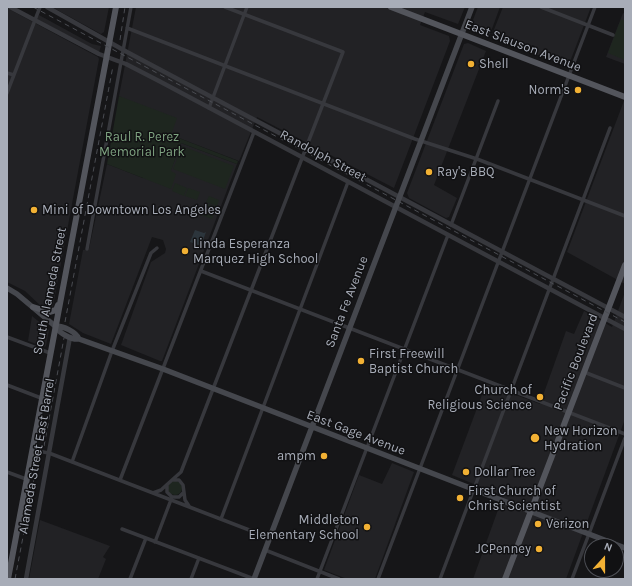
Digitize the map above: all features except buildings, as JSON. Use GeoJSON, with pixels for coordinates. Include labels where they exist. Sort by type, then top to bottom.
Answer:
{"type":"FeatureCollection","features":[{"type":"Feature","properties":{"kind":"main road","name":"South Alameda Street"},"geometry":{"type":"LineString","coordinates":[[8,579],[41,398],[50,353],[57,328],[60,300],[116,7]]}},
{"type":"Feature","properties":{"kind":"main road","name":"East Slauson Avenue"},"geometry":{"type":"LineString","coordinates":[[391,7],[625,97]]}},
{"type":"Feature","properties":{"kind":"main road","name":"Santa Fe Avenue"},"geometry":{"type":"LineString","coordinates":[[254,579],[400,197],[420,140],[472,7]]}},
{"type":"Feature","properties":{"kind":"main road","name":"Pacific Boulevard"},"geometry":{"type":"LineString","coordinates":[[505,579],[625,265]]}},
{"type":"Feature","properties":{"kind":"main road","name":"East Gage Avenue"},"geometry":{"type":"LineString","coordinates":[[7,288],[17,294],[57,328],[75,340],[80,339],[163,369],[625,548]]}},
{"type":"Feature","properties":{"kind":"main road"},"geometry":{"type":"LineString","coordinates":[[33,307],[45,312],[52,312],[56,310],[60,300]]}},
{"type":"Feature","properties":{"kind":"street","name":"Randolph Street"},"geometry":{"type":"LineString","coordinates":[[10,7],[209,108],[625,329]]}},
{"type":"Feature","properties":{"kind":"street"},"geometry":{"type":"LineString","coordinates":[[7,93],[40,7]]}},
{"type":"Feature","properties":{"kind":"street","name":"Randolph Street"},"geometry":{"type":"LineString","coordinates":[[47,7],[212,98],[625,317]]}},
{"type":"Feature","properties":{"kind":"street"},"geometry":{"type":"LineString","coordinates":[[87,249],[131,7]]}},
{"type":"Feature","properties":{"kind":"street"},"geometry":{"type":"LineString","coordinates":[[152,493],[161,490],[181,472],[343,52],[225,7]]}},
{"type":"Feature","properties":{"kind":"street"},"geometry":{"type":"LineString","coordinates":[[209,108],[247,7]]}},
{"type":"Feature","properties":{"kind":"street"},"geometry":{"type":"LineString","coordinates":[[541,7],[613,35]]}},
{"type":"Feature","properties":{"kind":"street"},"geometry":{"type":"LineString","coordinates":[[378,579],[595,7]]}},
{"type":"Feature","properties":{"kind":"street"},"geometry":{"type":"LineString","coordinates":[[127,28],[323,104],[420,140],[477,159],[625,216]]}},
{"type":"Feature","properties":{"kind":"street"},"geometry":{"type":"LineString","coordinates":[[7,73],[14,75]]}},
{"type":"Feature","properties":{"kind":"street"},"geometry":{"type":"LineString","coordinates":[[451,225],[498,101]]}},
{"type":"Feature","properties":{"kind":"street"},"geometry":{"type":"LineString","coordinates":[[440,579],[610,128]]}},
{"type":"Feature","properties":{"kind":"street"},"geometry":{"type":"LineString","coordinates":[[120,480],[254,132]]}},
{"type":"Feature","properties":{"kind":"street"},"geometry":{"type":"LineString","coordinates":[[220,519],[348,182]]}},
{"type":"Feature","properties":{"kind":"street"},"geometry":{"type":"LineString","coordinates":[[317,579],[448,235]]}},
{"type":"Feature","properties":{"kind":"street"},"geometry":{"type":"LineString","coordinates":[[72,462],[112,351],[151,253],[157,248]]}},
{"type":"Feature","properties":{"kind":"street"},"geometry":{"type":"LineString","coordinates":[[200,271],[625,434]]}},
{"type":"Feature","properties":{"kind":"street","name":"Alameda Street East Barrel"},"geometry":{"type":"LineString","coordinates":[[26,579],[49,453],[68,334]]}},
{"type":"Feature","properties":{"kind":"street"},"geometry":{"type":"LineString","coordinates":[[7,337],[50,353]]}},
{"type":"Feature","properties":{"kind":"street"},"geometry":{"type":"LineString","coordinates":[[584,372],[625,388]]}},
{"type":"Feature","properties":{"kind":"street"},"geometry":{"type":"LineString","coordinates":[[7,385],[41,398]]}},
{"type":"Feature","properties":{"kind":"street"},"geometry":{"type":"LineString","coordinates":[[572,579],[625,438]]}},
{"type":"Feature","properties":{"kind":"street"},"geometry":{"type":"LineString","coordinates":[[32,450],[49,453],[152,493],[171,498],[189,507],[270,538]]}},
{"type":"Feature","properties":{"kind":"street"},"geometry":{"type":"LineString","coordinates":[[7,472],[26,479]]}},
{"type":"Feature","properties":{"kind":"street"},"geometry":{"type":"LineString","coordinates":[[181,472],[185,500],[189,507]]}},
{"type":"Feature","properties":{"kind":"street"},"geometry":{"type":"LineString","coordinates":[[172,480],[179,480],[183,485]]}},
{"type":"Feature","properties":{"kind":"street"},"geometry":{"type":"LineString","coordinates":[[167,485],[167,492],[171,498]]}},
{"type":"Feature","properties":{"kind":"street"},"geometry":{"type":"LineString","coordinates":[[171,498],[179,497],[184,492]]}},
{"type":"Feature","properties":{"kind":"street"},"geometry":{"type":"LineString","coordinates":[[155,542],[171,498]]}},
{"type":"Feature","properties":{"kind":"street"},"geometry":{"type":"LineString","coordinates":[[122,529],[254,579]]}},
{"type":"Feature","properties":{"kind":"street"},"geometry":{"type":"LineString","coordinates":[[130,579],[146,538]]}},
{"type":"Feature","properties":{"kind":"street"},"geometry":{"type":"LineString","coordinates":[[265,550],[339,579]]}},
{"type":"Feature","properties":{"kind":"street"},"geometry":{"type":"LineString","coordinates":[[191,579],[199,558]]}},
{"type":"Feature","properties":{"kind":"shaded area"},"geometry":{"type":"Polygon","coordinates":[[[52,7],[109,7],[104,32],[101,34],[52,7]]]}},
{"type":"Feature","properties":{"kind":"shaded area"},"geometry":{"type":"Polygon","coordinates":[[[136,7],[465,7],[458,24],[425,12],[420,25],[449,36],[450,41],[394,188],[257,117],[239,161],[171,135],[119,96],[136,7]]]}},
{"type":"Feature","properties":{"kind":"shaded area"},"geometry":{"type":"Polygon","coordinates":[[[478,7],[500,7],[489,37],[472,31],[471,25],[478,7]]]}},
{"type":"Feature","properties":{"kind":"shaded area"},"geometry":{"type":"Polygon","coordinates":[[[503,7],[591,7],[568,67],[491,37],[503,7]]]}},
{"type":"Feature","properties":{"kind":"shaded area"},"geometry":{"type":"Polygon","coordinates":[[[7,8],[98,57],[99,59],[53,306],[50,309],[44,309],[25,291],[7,282],[7,8]]]}},
{"type":"Feature","properties":{"kind":"shaded area"},"geometry":{"type":"Polygon","coordinates":[[[623,13],[625,14],[625,64],[606,57],[623,13]]]}},
{"type":"Feature","properties":{"kind":"shaded area"},"geometry":{"type":"Polygon","coordinates":[[[39,15],[92,44],[101,46],[99,52],[37,19],[39,15]]]}},
{"type":"Feature","properties":{"kind":"shaded area"},"geometry":{"type":"Polygon","coordinates":[[[468,43],[486,51],[434,185],[457,198],[449,217],[446,218],[409,198],[407,193],[464,44],[468,43]]]}},
{"type":"Feature","properties":{"kind":"shaded area"},"geometry":{"type":"Polygon","coordinates":[[[625,98],[625,284],[567,252],[625,98]]]}},
{"type":"Feature","properties":{"kind":"shaded area"},"geometry":{"type":"Polygon","coordinates":[[[181,143],[237,164],[162,361],[160,361],[121,345],[151,262],[165,253],[166,249],[163,240],[152,237],[111,344],[83,333],[69,324],[83,250],[89,249],[107,164],[143,178],[170,172],[181,143]]]}},
{"type":"Feature","properties":{"kind":"shaded area"},"geometry":{"type":"Polygon","coordinates":[[[195,230],[204,233],[206,232],[201,246],[190,242],[195,230]]]}},
{"type":"Feature","properties":{"kind":"shaded area"},"geometry":{"type":"Polygon","coordinates":[[[625,292],[625,419],[566,579],[473,579],[503,496],[452,475],[486,384],[540,404],[566,331],[574,334],[584,311],[612,327],[625,292]]]}},
{"type":"Feature","properties":{"kind":"shaded area"},"geometry":{"type":"Polygon","coordinates":[[[32,316],[49,330],[46,346],[44,347],[28,341],[32,316]]]}},
{"type":"Feature","properties":{"kind":"shaded area","name":"Middleton Elementary School"},"geometry":{"type":"Polygon","coordinates":[[[392,463],[414,472],[375,579],[347,579],[324,570],[359,475],[382,484],[392,463]]]}},
{"type":"Feature","properties":{"kind":"shaded area"},"geometry":{"type":"Polygon","coordinates":[[[40,520],[110,546],[103,557],[106,559],[98,579],[29,579],[40,520]]]}},
{"type":"Feature","properties":{"kind":"green space"},"geometry":{"type":"Polygon","coordinates":[[[621,19],[625,21],[625,60],[608,53],[621,19]]]}},
{"type":"Feature","properties":{"kind":"green space","name":"Raul R. Perez Memorial Park"},"geometry":{"type":"Polygon","coordinates":[[[119,96],[177,118],[171,135],[238,161],[237,164],[181,143],[171,171],[176,174],[171,189],[107,164],[119,96]]]}},
{"type":"Feature","properties":{"kind":"green space"},"geometry":{"type":"Polygon","coordinates":[[[182,146],[234,166],[225,189],[173,169],[182,146]]]}},
{"type":"Feature","properties":{"kind":"green space"},"geometry":{"type":"Polygon","coordinates":[[[175,183],[187,188],[184,196],[172,191],[175,183]]]}},
{"type":"Feature","properties":{"kind":"green space"},"geometry":{"type":"Polygon","coordinates":[[[188,188],[200,192],[197,200],[185,196],[188,188]]]}},
{"type":"Feature","properties":{"kind":"green space"},"geometry":{"type":"Polygon","coordinates":[[[209,196],[219,200],[217,206],[206,202],[209,196]]]}},
{"type":"Feature","properties":{"kind":"green space"},"geometry":{"type":"Polygon","coordinates":[[[206,203],[217,207],[214,212],[204,208],[206,203]]]}},
{"type":"Feature","properties":{"kind":"green space"},"geometry":{"type":"Polygon","coordinates":[[[203,209],[214,213],[212,219],[201,215],[203,209]]]}},
{"type":"Feature","properties":{"kind":"green space"},"geometry":{"type":"Polygon","coordinates":[[[172,481],[178,481],[182,485],[182,491],[178,495],[172,495],[168,491],[168,485],[172,481]]]}},
{"type":"Feature","properties":{"kind":"railway"},"geometry":{"type":"LineString","coordinates":[[33,7],[625,322]]}},
{"type":"Feature","properties":{"kind":"railway"},"geometry":{"type":"LineString","coordinates":[[120,40],[125,7]]}},
{"type":"Feature","properties":{"kind":"railway"},"geometry":{"type":"LineString","coordinates":[[65,322],[113,66]]}},
{"type":"Feature","properties":{"kind":"railway"},"geometry":{"type":"LineString","coordinates":[[44,446],[64,338]]}},
{"type":"Feature","properties":{"kind":"railway"},"geometry":{"type":"LineString","coordinates":[[15,579],[38,458]]}},
{"type":"Feature","properties":{"kind":"place","name":"Shell"},"geometry":{"type":"Point","coordinates":[471,64]}},
{"type":"Feature","properties":{"kind":"place","name":"Norm's"},"geometry":{"type":"Point","coordinates":[578,90]}},
{"type":"Feature","properties":{"kind":"place","name":"Ray's BBQ"},"geometry":{"type":"Point","coordinates":[429,172]}},
{"type":"Feature","properties":{"kind":"place","name":"Mini of Downtown Los Angeles"},"geometry":{"type":"Point","coordinates":[34,210]}},
{"type":"Feature","properties":{"kind":"place","name":"Linda Esperanza Marquez High School"},"geometry":{"type":"Point","coordinates":[185,251]}},
{"type":"Feature","properties":{"kind":"place","name":"First Freewill Baptist Church"},"geometry":{"type":"Point","coordinates":[361,361]}},
{"type":"Feature","properties":{"kind":"place","name":"Church of Religious Science"},"geometry":{"type":"Point","coordinates":[540,397]}},
{"type":"Feature","properties":{"kind":"place","name":"New Horizon Hydration"},"geometry":{"type":"Point","coordinates":[535,438]}},
{"type":"Feature","properties":{"kind":"place","name":"ampm"},"geometry":{"type":"Point","coordinates":[324,456]}},
{"type":"Feature","properties":{"kind":"place","name":"Dollar Tree"},"geometry":{"type":"Point","coordinates":[466,472]}},
{"type":"Feature","properties":{"kind":"place","name":"First Church of Christ Scientist"},"geometry":{"type":"Point","coordinates":[460,498]}},
{"type":"Feature","properties":{"kind":"place","name":"Verizon"},"geometry":{"type":"Point","coordinates":[538,524]}},
{"type":"Feature","properties":{"kind":"place","name":"Middleton Elementary School"},"geometry":{"type":"Point","coordinates":[367,527]}},
{"type":"Feature","properties":{"kind":"place","name":"JCPenney"},"geometry":{"type":"Point","coordinates":[539,549]}}]}
